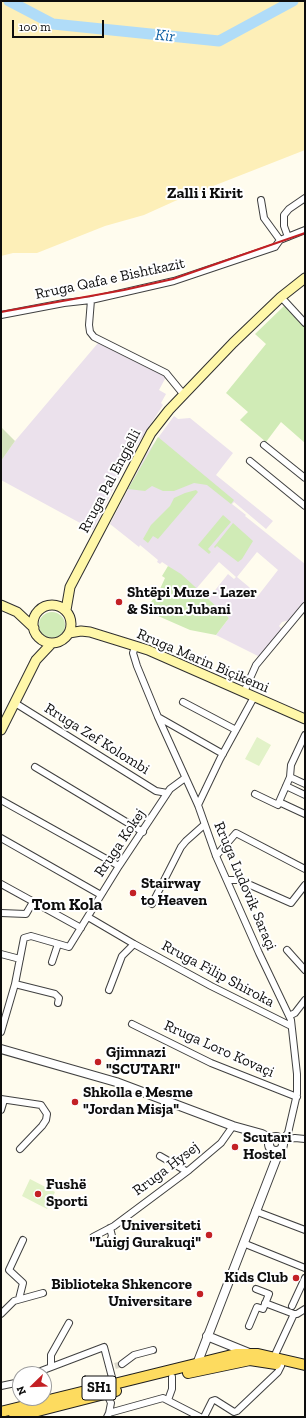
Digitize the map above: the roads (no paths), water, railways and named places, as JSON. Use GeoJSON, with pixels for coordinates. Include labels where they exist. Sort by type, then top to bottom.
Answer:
{"type":"FeatureCollection","features":[{"type":"Feature","properties":{"kind":"main road","name":"Rruga Pal Engjelli"},"geometry":{"type":"LineString","coordinates":[[54,605],[70,587],[151,432],[169,410],[233,343],[281,296],[305,278]]}},
{"type":"Feature","properties":{"kind":"main road","name":"Rruga Pal Engjelli"},"geometry":{"type":"LineString","coordinates":[[68,614],[70,587]]}},
{"type":"Feature","properties":{"kind":"main road"},"geometry":{"type":"LineString","coordinates":[[1,605],[17,612],[34,628],[40,638],[52,643]]}},
{"type":"Feature","properties":{"kind":"main road"},"geometry":{"type":"LineString","coordinates":[[17,612],[38,611],[54,605],[68,614],[72,627],[65,639],[52,643],[36,660]]}},
{"type":"Feature","properties":{"kind":"main road"},"geometry":{"type":"LineString","coordinates":[[34,628],[35,616],[38,611]]}},
{"type":"Feature","properties":{"kind":"main road","name":"Rruga Marin Biçikemi"},"geometry":{"type":"LineString","coordinates":[[68,614],[90,632]]}},
{"type":"Feature","properties":{"kind":"main road","name":"Rruga Marin Biçikemi"},"geometry":{"type":"LineString","coordinates":[[69,633],[81,631],[90,632],[148,650],[254,697],[304,717]]}},
{"type":"Feature","properties":{"kind":"main road"},"geometry":{"type":"LineString","coordinates":[[1,730],[36,660],[40,638]]}},
{"type":"Feature","properties":{"kind":"main road","name":"SH1"},"geometry":{"type":"LineString","coordinates":[[1,1412],[198,1367],[249,1353],[274,1357],[305,1365]]}},
{"type":"Feature","properties":{"kind":"main road","name":"SH1"},"geometry":{"type":"LineString","coordinates":[[14,1417],[172,1377],[198,1367],[250,1360],[305,1372]]}},
{"type":"Feature","properties":{"kind":"street"},"geometry":{"type":"LineString","coordinates":[[288,237],[284,226],[284,215],[289,209],[305,198]]}},
{"type":"Feature","properties":{"kind":"street"},"geometry":{"type":"LineString","coordinates":[[261,200],[264,218],[280,240]]}},
{"type":"Feature","properties":{"kind":"street","name":"Rruga Qafa e Bishtkazit"},"geometry":{"type":"LineString","coordinates":[[1,315],[64,303],[91,300],[174,281],[275,248],[280,240],[305,230]]}},
{"type":"Feature","properties":{"kind":"street"},"geometry":{"type":"LineString","coordinates":[[281,296],[305,323]]}},
{"type":"Feature","properties":{"kind":"street"},"geometry":{"type":"LineString","coordinates":[[91,300],[88,314],[90,332],[94,337],[166,374],[184,395]]}},
{"type":"Feature","properties":{"kind":"street"},"geometry":{"type":"LineString","coordinates":[[264,445],[303,477]]}},
{"type":"Feature","properties":{"kind":"street"},"geometry":{"type":"LineString","coordinates":[[250,461],[305,506]]}},
{"type":"Feature","properties":{"kind":"street"},"geometry":{"type":"LineString","coordinates":[[244,692],[256,665],[305,606]]}},
{"type":"Feature","properties":{"kind":"street","name":"Rruga Ludovik Saraçi"},"geometry":{"type":"LineString","coordinates":[[135,647],[133,653],[137,666],[198,806],[216,856],[258,953],[289,1016],[297,1074],[296,1097],[288,1133],[282,1140]]}},
{"type":"Feature","properties":{"kind":"street"},"geometry":{"type":"LineString","coordinates":[[198,806],[223,754],[254,697]]}},
{"type":"Feature","properties":{"kind":"street"},"geometry":{"type":"LineString","coordinates":[[183,702],[236,730]]}},
{"type":"Feature","properties":{"kind":"street","name":"Rruga Zef Kolombi"},"geometry":{"type":"LineString","coordinates":[[15,703],[156,791],[168,793]]}},
{"type":"Feature","properties":{"kind":"street"},"geometry":{"type":"LineString","coordinates":[[158,717],[223,754]]}},
{"type":"Feature","properties":{"kind":"street"},"geometry":{"type":"LineString","coordinates":[[255,794],[278,805],[290,777],[292,765],[305,735]]}},
{"type":"Feature","properties":{"kind":"street"},"geometry":{"type":"LineString","coordinates":[[35,768],[143,832]]}},
{"type":"Feature","properties":{"kind":"street"},"geometry":{"type":"LineString","coordinates":[[290,777],[305,784]]}},
{"type":"Feature","properties":{"kind":"street","name":"Rruga Kokej"},"geometry":{"type":"LineString","coordinates":[[1,1032],[15,984],[24,938],[27,936],[69,947],[119,866],[168,793],[176,783],[185,778]]}},
{"type":"Feature","properties":{"kind":"street"},"geometry":{"type":"LineString","coordinates":[[286,786],[305,795]]}},
{"type":"Feature","properties":{"kind":"street"},"geometry":{"type":"LineString","coordinates":[[1,800],[119,866]]}},
{"type":"Feature","properties":{"kind":"street"},"geometry":{"type":"LineString","coordinates":[[279,802],[305,814]]}},
{"type":"Feature","properties":{"kind":"street"},"geometry":{"type":"LineString","coordinates":[[152,904],[186,840],[204,825]]}},
{"type":"Feature","properties":{"kind":"street"},"geometry":{"type":"LineString","coordinates":[[216,856],[236,833],[305,869]]}},
{"type":"Feature","properties":{"kind":"street"},"geometry":{"type":"LineString","coordinates":[[1,838],[101,895]]}},
{"type":"Feature","properties":{"kind":"street"},"geometry":{"type":"LineString","coordinates":[[227,880],[232,879],[244,882],[289,902],[293,902],[305,885]]}},
{"type":"Feature","properties":{"kind":"street"},"geometry":{"type":"LineString","coordinates":[[1,884],[81,928]]}},
{"type":"Feature","properties":{"kind":"street"},"geometry":{"type":"LineString","coordinates":[[299,894],[305,898]]}},
{"type":"Feature","properties":{"kind":"street"},"geometry":{"type":"LineString","coordinates":[[1,913],[26,914],[33,902]]}},
{"type":"Feature","properties":{"kind":"street","name":"Rruga Filip Shiroka"},"geometry":{"type":"LineString","coordinates":[[88,917],[223,993],[291,1026]]}},
{"type":"Feature","properties":{"kind":"street"},"geometry":{"type":"LineString","coordinates":[[52,962],[58,944]]}},
{"type":"Feature","properties":{"kind":"street"},"geometry":{"type":"LineString","coordinates":[[109,990],[122,956],[134,944]]}},
{"type":"Feature","properties":{"kind":"street"},"geometry":{"type":"LineString","coordinates":[[287,950],[305,970]]}},
{"type":"Feature","properties":{"kind":"street"},"geometry":{"type":"LineString","coordinates":[[1,954],[20,959]]}},
{"type":"Feature","properties":{"kind":"street"},"geometry":{"type":"LineString","coordinates":[[15,984],[55,994],[59,998],[58,1003]]}},
{"type":"Feature","properties":{"kind":"street"},"geometry":{"type":"LineString","coordinates":[[289,1016],[294,1013],[305,1000]]}},
{"type":"Feature","properties":{"kind":"street","name":"Rruga Loro Kovaçi"},"geometry":{"type":"LineString","coordinates":[[132,1024],[211,1063],[296,1097]]}},
{"type":"Feature","properties":{"kind":"street"},"geometry":{"type":"LineString","coordinates":[[1,1049],[116,1082],[233,1126],[262,1134],[270,1139],[275,1137],[282,1140],[295,1138],[305,1140]]}},
{"type":"Feature","properties":{"kind":"street"},"geometry":{"type":"LineString","coordinates":[[1,1110],[2,1100],[41,1106],[47,1114],[46,1120],[42,1126],[20,1148]]}},
{"type":"Feature","properties":{"kind":"street","name":"Rruga Hysej"},"geometry":{"type":"LineString","coordinates":[[93,1237],[110,1228],[186,1171],[221,1143],[233,1126]]}},
{"type":"Feature","properties":{"kind":"street"},"geometry":{"type":"LineString","coordinates":[[198,1367],[207,1336],[277,1157],[276,1152],[269,1147],[270,1139]]}},
{"type":"Feature","properties":{"kind":"street"},"geometry":{"type":"LineString","coordinates":[[276,1152],[283,1146],[282,1140]]}},
{"type":"Feature","properties":{"kind":"street"},"geometry":{"type":"LineString","coordinates":[[160,1156],[186,1171]]}},
{"type":"Feature","properties":{"kind":"street"},"geometry":{"type":"LineString","coordinates":[[255,1212],[305,1230]]}},
{"type":"Feature","properties":{"kind":"street"},"geometry":{"type":"LineString","coordinates":[[110,1228],[112,1236],[110,1242]]}},
{"type":"Feature","properties":{"kind":"street"},"geometry":{"type":"LineString","coordinates":[[19,1299],[23,1283],[9,1270],[23,1240]]}},
{"type":"Feature","properties":{"kind":"street"},"geometry":{"type":"LineString","coordinates":[[243,1243],[305,1268]]}},
{"type":"Feature","properties":{"kind":"street"},"geometry":{"type":"LineString","coordinates":[[292,1306],[305,1278]]}},
{"type":"Feature","properties":{"kind":"street"},"geometry":{"type":"LineString","coordinates":[[249,1326],[257,1307],[263,1309],[269,1294],[256,1289]]}},
{"type":"Feature","properties":{"kind":"street"},"geometry":{"type":"LineString","coordinates":[[1,1314],[11,1303],[19,1299],[43,1293]]}},
{"type":"Feature","properties":{"kind":"street"},"geometry":{"type":"LineString","coordinates":[[266,1303],[294,1314],[297,1314],[305,1309]]}},
{"type":"Feature","properties":{"kind":"street"},"geometry":{"type":"LineString","coordinates":[[274,1357],[294,1314]]}},
{"type":"Feature","properties":{"kind":"street"},"geometry":{"type":"LineString","coordinates":[[70,1323],[51,1355],[52,1366],[56,1366],[104,1347],[113,1366],[114,1385]]}},
{"type":"Feature","properties":{"kind":"street"},"geometry":{"type":"LineString","coordinates":[[207,1336],[249,1353]]}},
{"type":"Feature","properties":{"kind":"street"},"geometry":{"type":"LineString","coordinates":[[122,1364],[134,1355],[153,1350]]}},
{"type":"Feature","properties":{"kind":"street"},"geometry":{"type":"LineString","coordinates":[[204,1417],[212,1401],[215,1400],[234,1412],[238,1411],[278,1372],[281,1366]]}},
{"type":"Feature","properties":{"kind":"street"},"geometry":{"type":"LineString","coordinates":[[168,1400],[172,1389],[172,1377]]}},
{"type":"Feature","properties":{"kind":"street"},"geometry":{"type":"LineString","coordinates":[[1,1386],[12,1384]]}},
{"type":"Feature","properties":{"kind":"street"},"geometry":{"type":"LineString","coordinates":[[107,1394],[111,1403],[108,1415]]}},
{"type":"Feature","properties":{"kind":"street"},"geometry":{"type":"LineString","coordinates":[[108,1415],[156,1399],[168,1400],[200,1417]]}},
{"type":"Feature","properties":{"kind":"waterway","name":"Kir"},"geometry":{"type":"LineString","coordinates":[[9,1],[53,24],[219,41],[293,1]]}},
{"type":"Feature","properties":{"kind":"tunnel"},"geometry":{"type":"LineString","coordinates":[[115,1366],[122,1364]]}},
{"type":"Feature","properties":{"kind":"railway"},"geometry":{"type":"LineString","coordinates":[[1,312],[124,290],[173,279],[305,233]]}},
{"type":"Feature","properties":{"kind":"place","name":"Shtëpi Muze - Lazer & Simon Jubani"},"geometry":{"type":"Point","coordinates":[119,602]}},
{"type":"Feature","properties":{"kind":"place","name":"Stairway to Heaven"},"geometry":{"type":"Point","coordinates":[133,893]}},
{"type":"Feature","properties":{"kind":"place","name":"Gjimnazi \"SCUTARI\""},"geometry":{"type":"Point","coordinates":[98,1062]}},
{"type":"Feature","properties":{"kind":"place","name":"Shkolla e Mesme \"Jordan Misja\""},"geometry":{"type":"Point","coordinates":[75,1102]}},
{"type":"Feature","properties":{"kind":"place","name":"Scutari Hostel"},"geometry":{"type":"Point","coordinates":[235,1147]}},
{"type":"Feature","properties":{"kind":"place","name":"Fushë Sporti"},"geometry":{"type":"Point","coordinates":[38,1194]}},
{"type":"Feature","properties":{"kind":"place","name":"Universiteti \"Luigj Gurakuqi\""},"geometry":{"type":"Point","coordinates":[209,1235]}},
{"type":"Feature","properties":{"kind":"place","name":"Kids Club"},"geometry":{"type":"Point","coordinates":[296,1278]}},
{"type":"Feature","properties":{"kind":"place","name":"Biblioteka Shkencore Universitare"},"geometry":{"type":"Point","coordinates":[200,1294]}},
{"type":"Feature","properties":{"kind":"district","name":"Zalli i Kirit"},"geometry":{"type":"Point","coordinates":[205,193]}},
{"type":"Feature","properties":{"kind":"district","name":"Tom Kola"},"geometry":{"type":"Point","coordinates":[67,905]}}]}
